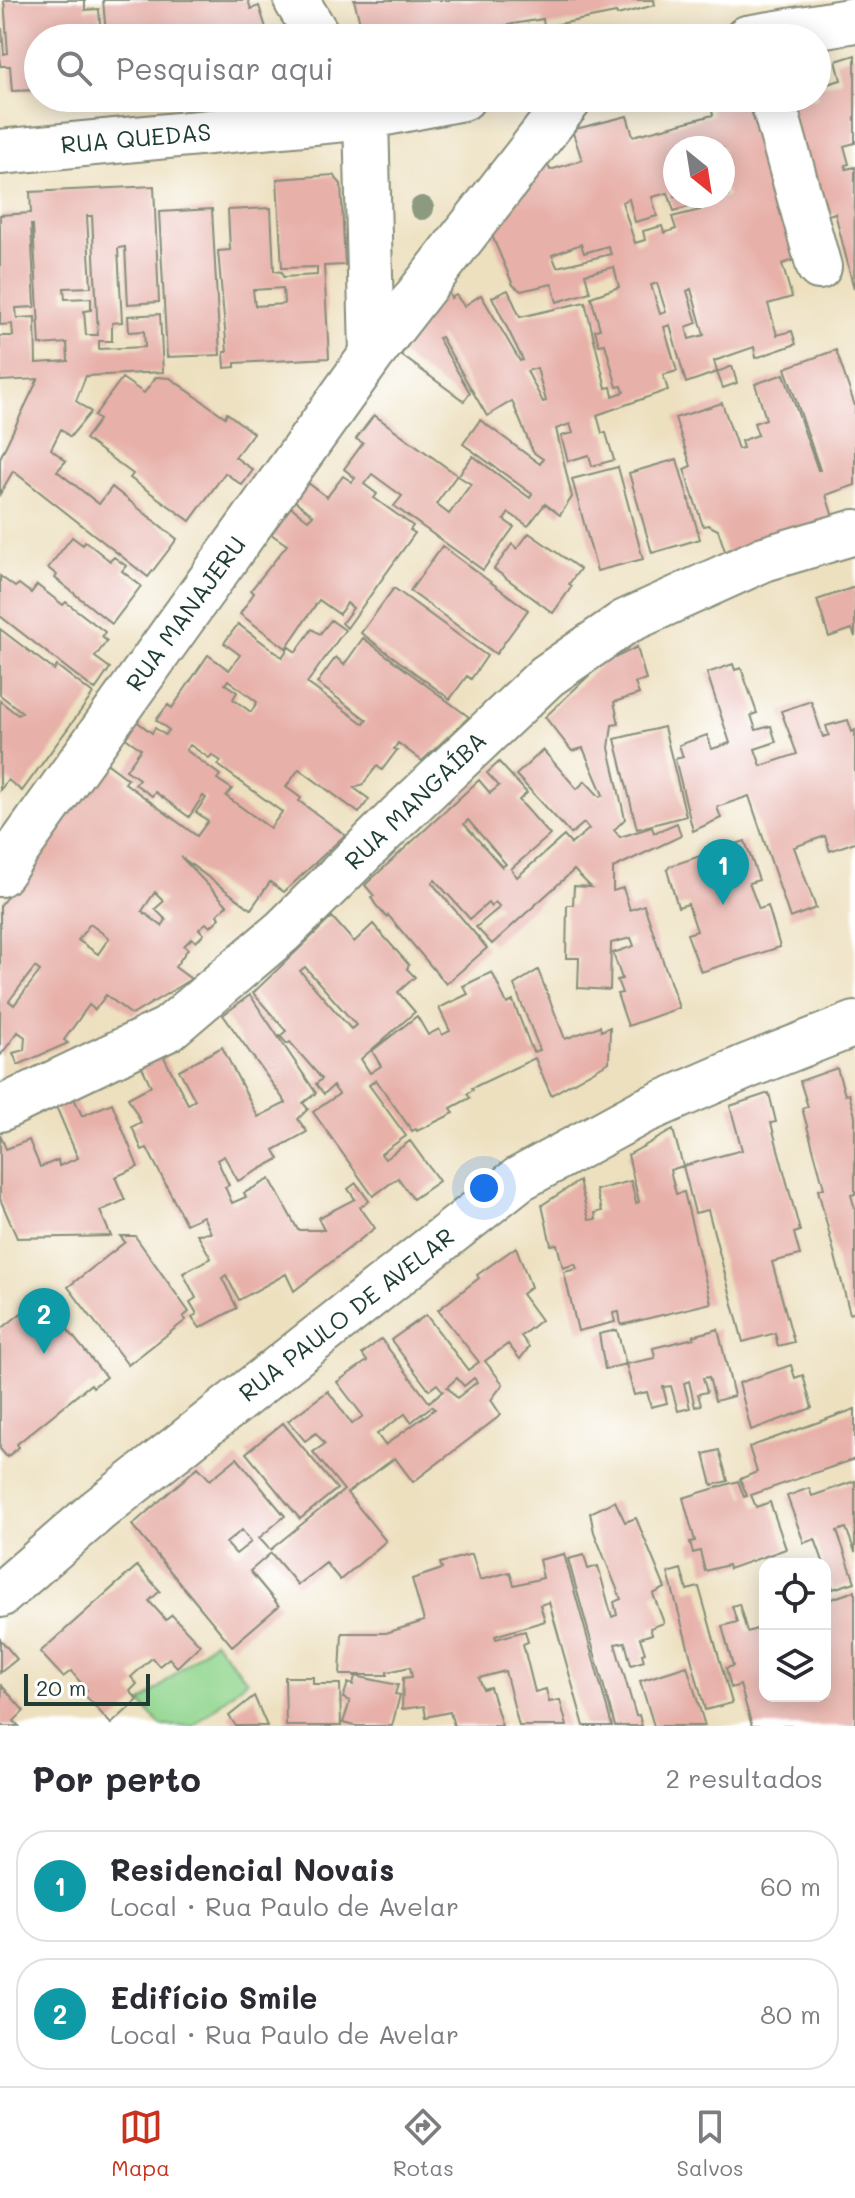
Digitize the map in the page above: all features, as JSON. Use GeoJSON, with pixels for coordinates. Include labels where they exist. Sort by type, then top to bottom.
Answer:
{"type":"FeatureCollection","features":[{"type":"Feature","properties":{"kind":"street"},"geometry":{"type":"LineString","coordinates":[[296,0],[311,24]]}},
{"type":"Feature","properties":{"kind":"street"},"geometry":{"type":"LineString","coordinates":[[831,24],[855,20]]}},
{"type":"Feature","properties":{"kind":"street","name":"RUA QUEDAS"},"geometry":{"type":"LineString","coordinates":[[0,152],[328,112]]}},
{"type":"Feature","properties":{"kind":"street"},"geometry":{"type":"LineString","coordinates":[[361,112],[372,354]]}},
{"type":"Feature","properties":{"kind":"street","name":"RUA MANAJERU"},"geometry":{"type":"LineString","coordinates":[[0,874],[372,354],[560,112]]}},
{"type":"Feature","properties":{"kind":"street"},"geometry":{"type":"LineString","coordinates":[[776,112],[819,267]]}},
{"type":"Feature","properties":{"kind":"street","name":"RUA MANGAÍBA"},"geometry":{"type":"LineString","coordinates":[[0,1109],[168,1029],[283,931],[547,676],[625,622],[764,559],[855,532]]}},
{"type":"Feature","properties":{"kind":"street","name":"RUA PAULO DE AVELAR"},"geometry":{"type":"LineString","coordinates":[[0,1595],[97,1511],[519,1179],[642,1112],[855,1024]]}},
{"type":"Feature","properties":{"kind":"green space"},"geometry":{"type":"Polygon","coordinates":[[[214,1641],[247,1680],[194,1726],[161,1726],[141,1703],[214,1641]]]}},
{"type":"Feature","properties":{"kind":"building"},"geometry":{"type":"Polygon","coordinates":[[[4,0],[85,0],[85,10],[99,9],[100,24],[24,24],[24,91],[12,91],[10,66],[0,66],[0,29],[4,54],[8,53],[4,0]]]}},
{"type":"Feature","properties":{"kind":"building"},"geometry":{"type":"Polygon","coordinates":[[[103,0],[248,0],[251,9],[259,6],[265,24],[105,24],[103,0]]]}},
{"type":"Feature","properties":{"kind":"building"},"geometry":{"type":"Polygon","coordinates":[[[354,0],[654,0],[655,5],[559,24],[544,24],[543,19],[513,24],[360,24],[354,0]]]}},
{"type":"Feature","properties":{"kind":"building"},"geometry":{"type":"Polygon","coordinates":[[[855,55],[855,143],[844,146],[849,164],[845,165],[846,169],[855,167],[854,289],[835,213],[815,219],[790,112],[831,112],[831,83],[841,80],[836,61],[855,55]]]}},
{"type":"Feature","properties":{"kind":"building"},"geometry":{"type":"Polygon","coordinates":[[[712,112],[752,112],[759,134],[763,132],[797,259],[782,264],[792,297],[768,304],[777,335],[792,331],[796,344],[756,358],[754,347],[714,361],[717,372],[686,383],[670,325],[664,327],[677,371],[663,375],[668,390],[597,415],[614,460],[592,466],[589,455],[568,461],[561,436],[573,433],[570,424],[556,429],[572,497],[560,515],[545,504],[528,526],[509,513],[504,520],[514,527],[483,570],[394,506],[402,496],[372,474],[364,484],[377,494],[374,498],[413,526],[410,530],[415,533],[347,628],[342,623],[353,608],[347,603],[339,614],[319,600],[286,648],[240,614],[254,593],[251,590],[287,545],[271,534],[291,507],[308,520],[313,515],[295,501],[308,483],[327,497],[343,476],[352,482],[355,478],[344,469],[363,443],[356,439],[374,415],[457,475],[436,504],[449,514],[471,484],[458,476],[473,456],[530,498],[532,494],[463,444],[480,420],[540,464],[543,459],[533,452],[512,401],[487,416],[441,337],[438,338],[470,393],[464,401],[401,355],[447,290],[451,298],[456,295],[464,306],[481,295],[520,361],[523,360],[492,297],[508,290],[520,317],[585,302],[606,388],[611,387],[613,396],[624,392],[622,386],[617,387],[605,344],[599,345],[595,330],[600,329],[591,297],[619,287],[614,267],[585,274],[590,292],[557,302],[552,284],[521,291],[513,285],[490,231],[545,157],[550,170],[582,160],[572,130],[627,116],[633,136],[713,115],[712,112]],[[581,244],[552,255],[557,267],[611,254],[608,246],[584,253],[581,244]],[[657,283],[651,285],[660,314],[666,312],[657,283]],[[691,289],[687,291],[697,323],[686,327],[689,339],[704,335],[691,289]],[[537,368],[527,371],[543,402],[546,401],[537,368]]]}},
{"type":"Feature","properties":{"kind":"building"},"geometry":{"type":"Polygon","coordinates":[[[333,175],[341,184],[345,265],[324,266],[329,358],[235,363],[235,367],[225,368],[224,352],[227,352],[218,251],[230,250],[228,210],[271,208],[274,271],[282,272],[283,277],[317,275],[317,267],[282,268],[277,179],[333,175]],[[283,288],[253,290],[255,306],[284,304],[283,288]]]}},
{"type":"Feature","properties":{"kind":"building"},"geometry":{"type":"Polygon","coordinates":[[[154,186],[159,302],[128,304],[125,247],[118,248],[122,322],[112,323],[112,341],[99,341],[99,349],[145,347],[144,331],[129,332],[128,316],[160,314],[163,372],[86,376],[76,401],[91,412],[70,437],[61,429],[51,449],[66,461],[57,471],[99,504],[112,487],[177,539],[148,577],[13,471],[0,494],[0,458],[38,379],[0,381],[0,336],[13,336],[12,324],[0,325],[0,215],[31,213],[30,192],[154,186]],[[87,216],[91,287],[64,288],[65,299],[91,298],[91,310],[84,311],[86,335],[98,335],[92,216],[87,216]],[[31,225],[35,307],[16,308],[17,318],[35,317],[36,363],[68,361],[67,343],[40,345],[31,225]]]}},
{"type":"Feature","properties":{"kind":"building"},"geometry":{"type":"Polygon","coordinates":[[[212,209],[220,355],[167,357],[159,212],[212,209]]]}},
{"type":"Feature","properties":{"kind":"building"},"geometry":{"type":"Polygon","coordinates":[[[836,350],[855,406],[855,485],[826,495],[833,517],[726,554],[718,530],[703,526],[684,469],[691,466],[675,418],[722,403],[738,449],[743,448],[741,441],[758,435],[754,423],[766,419],[755,384],[784,374],[820,470],[785,368],[836,350]]]}},
{"type":"Feature","properties":{"kind":"building"},"geometry":{"type":"Polygon","coordinates":[[[732,366],[737,383],[723,388],[717,372],[732,366]]]}},
{"type":"Feature","properties":{"kind":"building"},"geometry":{"type":"Polygon","coordinates":[[[156,377],[170,378],[253,433],[235,457],[253,470],[242,485],[225,473],[190,521],[130,478],[133,474],[85,439],[99,420],[94,416],[122,378],[144,393],[156,377]]]}},
{"type":"Feature","properties":{"kind":"building"},"geometry":{"type":"Polygon","coordinates":[[[677,459],[700,539],[652,553],[629,473],[677,459]]]}},
{"type":"Feature","properties":{"kind":"building"},"geometry":{"type":"Polygon","coordinates":[[[618,467],[643,559],[597,571],[572,479],[618,467]]]}},
{"type":"Feature","properties":{"kind":"building"},"geometry":{"type":"Polygon","coordinates":[[[529,533],[580,569],[553,613],[494,569],[512,544],[517,549],[529,533]]]}},
{"type":"Feature","properties":{"kind":"building"},"geometry":{"type":"Polygon","coordinates":[[[72,537],[83,545],[85,541],[110,561],[114,557],[126,566],[122,571],[141,586],[112,624],[55,578],[57,575],[48,568],[72,537]]]}},
{"type":"Feature","properties":{"kind":"building"},"geometry":{"type":"Polygon","coordinates":[[[442,546],[528,610],[496,654],[410,591],[442,546]]]}},
{"type":"Feature","properties":{"kind":"building"},"geometry":{"type":"Polygon","coordinates":[[[0,576],[15,587],[19,584],[31,593],[37,585],[63,605],[66,602],[105,632],[102,637],[107,641],[95,657],[110,668],[95,690],[0,616],[0,576]]]}},
{"type":"Feature","properties":{"kind":"building"},"geometry":{"type":"Polygon","coordinates":[[[855,587],[855,637],[852,629],[829,637],[817,600],[855,587]]]}},
{"type":"Feature","properties":{"kind":"building"},"geometry":{"type":"Polygon","coordinates":[[[394,588],[487,656],[471,679],[467,676],[450,699],[361,633],[394,588]]]}},
{"type":"Feature","properties":{"kind":"building"},"geometry":{"type":"Polygon","coordinates":[[[331,620],[345,630],[307,683],[364,724],[367,720],[317,683],[336,657],[344,665],[363,638],[469,717],[422,761],[398,743],[394,749],[397,750],[382,770],[377,766],[363,784],[354,788],[369,799],[359,813],[299,769],[286,787],[301,798],[299,801],[345,835],[284,892],[270,882],[251,909],[181,857],[227,905],[217,915],[220,918],[210,927],[206,923],[199,929],[204,934],[196,942],[192,938],[184,946],[188,949],[175,967],[191,979],[132,1015],[106,995],[95,1010],[89,1005],[64,1040],[68,1043],[18,1065],[13,1053],[24,1050],[25,1037],[18,1032],[0,1056],[0,906],[105,762],[128,779],[125,783],[197,836],[208,821],[196,812],[206,798],[203,796],[189,817],[155,792],[152,796],[135,784],[139,779],[126,770],[141,749],[124,737],[135,720],[152,733],[155,728],[165,735],[169,730],[156,720],[168,705],[172,708],[208,655],[229,670],[240,655],[224,643],[238,624],[282,657],[289,647],[296,652],[312,629],[320,634],[331,620]],[[228,680],[225,684],[237,692],[233,699],[251,712],[257,702],[228,680]],[[190,745],[186,750],[220,775],[217,779],[232,789],[226,796],[270,828],[282,812],[218,765],[221,761],[212,755],[209,758],[190,745]],[[155,892],[142,911],[162,926],[166,920],[155,909],[164,901],[155,892]],[[90,924],[78,940],[98,954],[109,938],[90,924]],[[35,967],[9,1001],[14,1005],[40,971],[35,967]]]}},
{"type":"Feature","properties":{"kind":"building"},"geometry":{"type":"Polygon","coordinates":[[[0,629],[54,670],[57,666],[93,694],[22,791],[8,780],[0,790],[0,701],[18,715],[22,712],[0,695],[0,629]]]}},
{"type":"Feature","properties":{"kind":"building"},"geometry":{"type":"Polygon","coordinates":[[[637,647],[646,680],[635,683],[639,694],[614,702],[619,724],[612,725],[609,748],[625,819],[614,830],[620,837],[652,827],[654,833],[677,823],[681,836],[613,868],[613,891],[623,888],[630,910],[644,905],[679,1008],[628,1026],[617,994],[622,993],[617,980],[622,979],[613,953],[634,946],[631,938],[611,943],[610,990],[578,988],[579,958],[566,958],[567,905],[573,905],[574,886],[591,887],[574,870],[492,944],[476,927],[500,907],[495,902],[491,907],[488,903],[470,919],[435,880],[432,883],[487,948],[446,984],[388,915],[386,917],[375,904],[371,897],[374,896],[365,885],[479,780],[490,793],[499,786],[487,773],[499,762],[527,793],[519,800],[550,835],[511,869],[517,877],[564,836],[571,844],[589,829],[584,823],[571,834],[516,775],[543,750],[577,789],[585,781],[600,797],[603,795],[583,748],[572,751],[545,717],[600,665],[637,647]],[[468,820],[464,824],[502,867],[506,864],[468,820]]]}},
{"type":"Feature","properties":{"kind":"building"},"geometry":{"type":"Polygon","coordinates":[[[733,664],[735,670],[741,668],[757,713],[751,715],[756,730],[771,726],[776,742],[755,749],[761,766],[797,754],[781,711],[811,701],[823,737],[829,735],[826,726],[848,720],[852,732],[855,730],[855,842],[830,851],[825,836],[794,847],[816,908],[790,918],[749,796],[717,807],[721,818],[693,831],[675,759],[683,757],[679,745],[707,735],[712,749],[730,743],[707,673],[733,664]]]}},
{"type":"Feature","properties":{"kind":"building"},"geometry":{"type":"Polygon","coordinates":[[[664,727],[686,816],[637,829],[615,739],[664,727]]]}},
{"type":"Feature","properties":{"kind":"building"},"geometry":{"type":"Polygon","coordinates":[[[745,841],[759,880],[749,883],[759,909],[768,906],[780,947],[701,972],[687,934],[697,931],[688,904],[678,907],[667,870],[670,866],[745,841]]]}},
{"type":"Feature","properties":{"kind":"building"},"geometry":{"type":"Polygon","coordinates":[[[332,917],[354,942],[373,924],[409,965],[407,969],[415,977],[398,992],[415,1012],[361,1059],[370,1073],[381,1066],[372,1051],[417,1016],[428,1035],[439,1029],[442,1035],[450,1031],[439,1008],[468,994],[463,986],[492,972],[507,1004],[513,1001],[533,1052],[540,1050],[514,985],[538,970],[565,1039],[600,1026],[601,1031],[610,1027],[609,1062],[551,1095],[535,1058],[472,1088],[467,1094],[470,1098],[451,1108],[454,1113],[417,1131],[412,1131],[376,1080],[369,1085],[406,1136],[381,1154],[385,1159],[410,1141],[439,1181],[413,1199],[398,1178],[373,1196],[313,1112],[339,1094],[333,1086],[324,1094],[316,1084],[322,1079],[290,1042],[287,1044],[280,1036],[286,1031],[253,993],[332,917]],[[305,967],[300,971],[351,1029],[356,1025],[305,967]]]}},
{"type":"Feature","properties":{"kind":"building"},"geometry":{"type":"Polygon","coordinates":[[[250,995],[316,1093],[303,1103],[308,1109],[298,1119],[307,1132],[274,1150],[279,1159],[238,1181],[224,1156],[217,1160],[229,1185],[225,1187],[232,1203],[246,1197],[244,1193],[270,1179],[298,1230],[324,1230],[318,1218],[355,1199],[348,1189],[356,1183],[369,1201],[360,1207],[375,1228],[294,1291],[286,1274],[239,1300],[226,1275],[222,1278],[237,1308],[200,1328],[192,1317],[197,1314],[190,1302],[196,1298],[183,1273],[211,1258],[197,1234],[211,1233],[203,1216],[186,1224],[147,1148],[142,1150],[132,1127],[141,1122],[128,1098],[151,1086],[141,1065],[163,1055],[188,1104],[195,1100],[179,1070],[222,1047],[258,1117],[286,1103],[223,1015],[250,995]]]}},
{"type":"Feature","properties":{"kind":"building"},"geometry":{"type":"Polygon","coordinates":[[[837,1068],[855,1116],[855,1194],[851,1195],[855,1209],[855,1312],[850,1314],[818,1190],[824,1188],[802,1108],[808,1107],[800,1081],[837,1068]]]}},
{"type":"Feature","properties":{"kind":"building"},"geometry":{"type":"Polygon","coordinates":[[[769,1093],[776,1122],[771,1123],[800,1231],[794,1233],[800,1255],[772,1262],[794,1342],[778,1346],[775,1333],[743,1342],[708,1210],[695,1213],[683,1166],[742,1150],[730,1106],[769,1093]]]}},
{"type":"Feature","properties":{"kind":"building"},"geometry":{"type":"Polygon","coordinates":[[[73,1096],[82,1116],[112,1103],[138,1167],[115,1177],[125,1200],[100,1211],[111,1236],[17,1238],[0,1199],[0,1134],[6,1149],[29,1140],[40,1167],[58,1160],[59,1166],[78,1158],[55,1104],[73,1096]]]}},
{"type":"Feature","properties":{"kind":"building"},"geometry":{"type":"Polygon","coordinates":[[[673,1130],[683,1166],[670,1170],[676,1194],[684,1192],[711,1303],[621,1325],[619,1312],[613,1313],[615,1322],[578,1331],[564,1272],[577,1269],[575,1264],[563,1268],[557,1244],[551,1245],[542,1205],[579,1181],[589,1220],[596,1219],[595,1213],[602,1211],[596,1190],[631,1181],[636,1203],[639,1202],[628,1155],[673,1130]]]}},
{"type":"Feature","properties":{"kind":"building"},"geometry":{"type":"Polygon","coordinates":[[[120,1236],[135,1236],[189,1312],[183,1317],[186,1320],[128,1365],[68,1287],[125,1242],[120,1236]]]}},
{"type":"Feature","properties":{"kind":"building"},"geometry":{"type":"Polygon","coordinates":[[[516,1247],[531,1287],[522,1294],[541,1320],[521,1336],[529,1347],[520,1359],[508,1344],[485,1361],[503,1384],[491,1400],[501,1415],[413,1482],[395,1458],[347,1493],[386,1541],[340,1580],[326,1563],[298,1585],[271,1553],[250,1571],[279,1606],[232,1646],[132,1525],[198,1467],[210,1480],[237,1458],[285,1516],[259,1538],[270,1550],[344,1490],[313,1452],[325,1444],[316,1433],[305,1441],[288,1421],[328,1391],[352,1424],[363,1416],[337,1382],[367,1361],[362,1354],[381,1339],[429,1402],[443,1391],[437,1384],[429,1390],[391,1340],[426,1315],[468,1370],[479,1362],[438,1310],[479,1278],[477,1275],[516,1247]],[[457,1378],[447,1387],[457,1398],[477,1382],[474,1378],[464,1386],[457,1378]],[[432,1406],[411,1422],[405,1414],[377,1434],[385,1445],[435,1409],[432,1406]],[[242,1530],[226,1543],[236,1554],[251,1542],[242,1530]]]}},
{"type":"Feature","properties":{"kind":"building"},"geometry":{"type":"Polygon","coordinates":[[[39,1294],[106,1377],[93,1387],[91,1384],[17,1444],[19,1447],[7,1457],[0,1449],[0,1330],[29,1307],[26,1304],[39,1294]]]}},
{"type":"Feature","properties":{"kind":"building"},"geometry":{"type":"Polygon","coordinates":[[[718,1329],[734,1396],[715,1401],[709,1377],[703,1378],[707,1392],[698,1394],[701,1405],[695,1407],[689,1381],[684,1383],[690,1408],[678,1411],[671,1386],[663,1387],[667,1403],[651,1407],[647,1392],[634,1395],[626,1364],[655,1358],[653,1348],[718,1329]]]}},
{"type":"Feature","properties":{"kind":"building"},"geometry":{"type":"Polygon","coordinates":[[[617,1330],[626,1364],[605,1369],[599,1334],[617,1330]]]}},
{"type":"Feature","properties":{"kind":"building"},"geometry":{"type":"Polygon","coordinates":[[[791,1365],[795,1378],[803,1375],[812,1408],[751,1430],[739,1383],[791,1365]]]}},
{"type":"Feature","properties":{"kind":"building"},"geometry":{"type":"Polygon","coordinates":[[[855,1409],[855,1459],[751,1495],[756,1507],[770,1502],[786,1549],[729,1569],[728,1565],[705,1571],[700,1551],[693,1553],[690,1542],[695,1541],[683,1498],[738,1481],[744,1497],[747,1496],[740,1479],[757,1472],[749,1447],[855,1409]]]}},
{"type":"Feature","properties":{"kind":"building"},"geometry":{"type":"Polygon","coordinates":[[[283,1423],[337,1489],[300,1519],[246,1453],[283,1423]]]}},
{"type":"Feature","properties":{"kind":"building"},"geometry":{"type":"Polygon","coordinates":[[[719,1450],[728,1481],[712,1485],[704,1454],[719,1450]]]}},
{"type":"Feature","properties":{"kind":"building"},"geometry":{"type":"Polygon","coordinates":[[[855,1481],[855,1552],[846,1528],[837,1531],[855,1582],[833,1589],[831,1558],[822,1558],[815,1539],[804,1543],[787,1496],[809,1488],[812,1496],[855,1481]]]}},
{"type":"Feature","properties":{"kind":"building"},"geometry":{"type":"Polygon","coordinates":[[[615,1501],[625,1522],[636,1518],[665,1588],[653,1594],[664,1623],[650,1628],[652,1634],[640,1638],[644,1661],[631,1665],[625,1642],[615,1644],[636,1716],[639,1715],[642,1726],[615,1726],[568,1559],[584,1555],[588,1569],[598,1566],[612,1617],[617,1615],[614,1602],[621,1599],[594,1532],[590,1513],[615,1501]]]}},
{"type":"Feature","properties":{"kind":"building"},"geometry":{"type":"Polygon","coordinates":[[[472,1554],[480,1580],[510,1572],[514,1585],[543,1578],[539,1560],[564,1554],[612,1726],[584,1726],[549,1602],[540,1605],[545,1621],[495,1636],[496,1639],[525,1631],[528,1642],[523,1644],[535,1692],[546,1689],[549,1702],[560,1700],[567,1726],[519,1726],[505,1671],[479,1678],[483,1689],[490,1687],[502,1726],[454,1726],[450,1712],[426,1717],[424,1706],[402,1709],[403,1678],[412,1677],[410,1667],[387,1672],[387,1675],[340,1675],[342,1633],[386,1633],[424,1621],[412,1579],[442,1569],[440,1563],[472,1554]]]}},
{"type":"Feature","properties":{"kind":"building"},"geometry":{"type":"Polygon","coordinates":[[[137,1566],[160,1591],[149,1601],[166,1620],[172,1615],[200,1645],[177,1667],[169,1658],[159,1666],[152,1658],[131,1677],[137,1684],[130,1691],[138,1700],[111,1724],[83,1693],[87,1690],[71,1671],[63,1677],[40,1652],[137,1566]]]}},
{"type":"Feature","properties":{"kind":"building"},"geometry":{"type":"Polygon","coordinates":[[[681,1569],[687,1590],[699,1587],[732,1703],[705,1710],[668,1573],[681,1569]]]}},
{"type":"Feature","properties":{"kind":"building"},"geometry":{"type":"Polygon","coordinates":[[[855,1591],[855,1726],[752,1726],[740,1685],[731,1688],[726,1668],[733,1666],[722,1626],[737,1622],[732,1606],[739,1604],[747,1632],[759,1628],[759,1702],[831,1702],[831,1599],[855,1591]]]}},
{"type":"Feature","properties":{"kind":"building"},"geometry":{"type":"Polygon","coordinates":[[[0,1639],[17,1659],[0,1673],[0,1639]]]}},
{"type":"Feature","properties":{"kind":"building"},"geometry":{"type":"Polygon","coordinates":[[[687,1666],[705,1726],[654,1726],[640,1681],[687,1666]]]}},
{"type":"Feature","properties":{"kind":"building"},"geometry":{"type":"Polygon","coordinates":[[[355,1676],[398,1685],[395,1694],[400,1695],[392,1726],[343,1723],[350,1701],[343,1698],[348,1683],[353,1685],[355,1676]]]}},
{"type":"Feature","properties":{"kind":"building"},"geometry":{"type":"Polygon","coordinates":[[[285,1677],[313,1677],[313,1684],[340,1684],[341,1726],[286,1726],[285,1677]]]}},
{"type":"Feature","properties":{"kind":"building"},"geometry":{"type":"Polygon","coordinates":[[[2,1686],[24,1711],[14,1721],[19,1726],[0,1726],[2,1686]]]}},
{"type":"Feature","properties":{"kind":"building"},"geometry":{"type":"Polygon","coordinates":[[[254,1696],[267,1726],[236,1726],[229,1716],[254,1696]]]}},
{"type":"Feature","properties":{"kind":"place","name":"Residencial Novais"},"geometry":{"type":"Point","coordinates":[723,905]}},
{"type":"Feature","properties":{"kind":"place","name":"Edifício Smile"},"geometry":{"type":"Point","coordinates":[44,1354]}}]}
